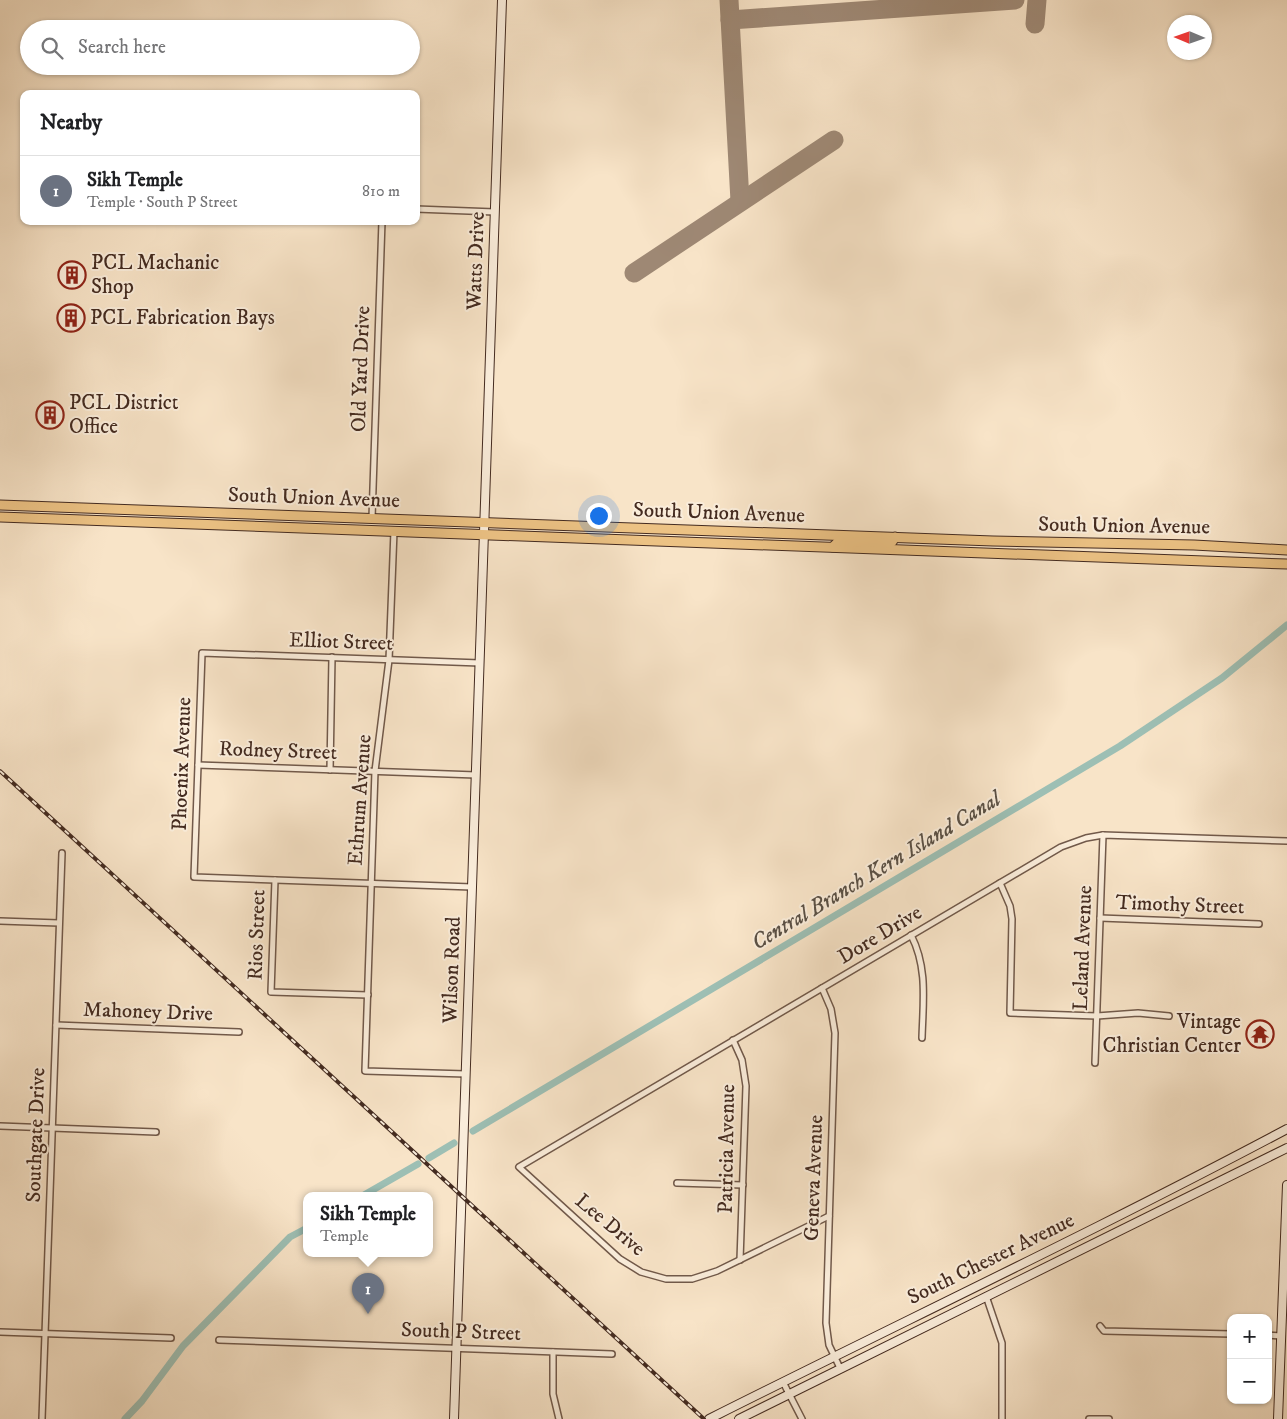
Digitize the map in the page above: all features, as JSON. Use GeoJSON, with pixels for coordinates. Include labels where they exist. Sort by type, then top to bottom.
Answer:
{"type":"FeatureCollection","features":[{"type":"Feature","properties":{"kind":"main road","name":"South Union Avenue"},"geometry":{"type":"LineString","coordinates":[[0,504],[1096,544],[1194,545],[1287,550]]}},
{"type":"Feature","properties":{"kind":"main road"},"geometry":{"type":"LineString","coordinates":[[0,511],[12,510],[19,505]]}},
{"type":"Feature","properties":{"kind":"main road"},"geometry":{"type":"LineString","coordinates":[[37,518],[44,513],[64,513],[86,508]]}},
{"type":"Feature","properties":{"kind":"main road"},"geometry":{"type":"LineString","coordinates":[[99,520],[107,515],[152,516],[156,510]]}},
{"type":"Feature","properties":{"kind":"main road"},"geometry":{"type":"LineString","coordinates":[[160,522],[168,518],[220,519],[230,513]]}},
{"type":"Feature","properties":{"kind":"main road","name":"South Union Avenue"},"geometry":{"type":"LineString","coordinates":[[0,517],[1287,564]]}},
{"type":"Feature","properties":{"kind":"main road"},"geometry":{"type":"LineString","coordinates":[[694,542],[695,530]]}},
{"type":"Feature","properties":{"kind":"main road"},"geometry":{"type":"LineString","coordinates":[[833,547],[839,541],[888,543],[892,542],[895,537]]}},
{"type":"Feature","properties":{"kind":"main road"},"geometry":{"type":"LineString","coordinates":[[921,550],[938,545],[982,545],[992,540]]}},
{"type":"Feature","properties":{"kind":"main road"},"geometry":{"type":"LineString","coordinates":[[1096,544],[1096,557]]}},
{"type":"Feature","properties":{"kind":"street","name":"Watts Drive"},"geometry":{"type":"LineString","coordinates":[[484,522],[502,0]]}},
{"type":"Feature","properties":{"kind":"street"},"geometry":{"type":"LineString","coordinates":[[420,209],[495,212]]}},
{"type":"Feature","properties":{"kind":"street","name":"Old Yard Drive"},"geometry":{"type":"LineString","coordinates":[[372,518],[382,225]]}},
{"type":"Feature","properties":{"kind":"street","name":"Wilson Road"},"geometry":{"type":"LineString","coordinates":[[454,1419],[484,522]]}},
{"type":"Feature","properties":{"kind":"street","name":"Ethrum Avenue"},"geometry":{"type":"LineString","coordinates":[[394,531],[389,660],[375,771],[365,1071],[466,1074]]}},
{"type":"Feature","properties":{"kind":"street","name":"Elliot Street"},"geometry":{"type":"LineString","coordinates":[[202,653],[480,663]]}},
{"type":"Feature","properties":{"kind":"street","name":"Phoenix Avenue"},"geometry":{"type":"LineString","coordinates":[[202,653],[194,877],[275,880]]}},
{"type":"Feature","properties":{"kind":"street"},"geometry":{"type":"LineString","coordinates":[[330,770],[332,657]]}},
{"type":"Feature","properties":{"kind":"street","name":"Rodney Street"},"geometry":{"type":"LineString","coordinates":[[198,765],[476,775]]}},
{"type":"Feature","properties":{"kind":"street","name":"Dore Drive"},"geometry":{"type":"LineString","coordinates":[[519,1166],[1061,847],[1086,838],[1103,835],[1287,841]]}},
{"type":"Feature","properties":{"kind":"street","name":"Leland Avenue"},"geometry":{"type":"LineString","coordinates":[[1095,1063],[1103,835]]}},
{"type":"Feature","properties":{"kind":"street","name":"Southgate Drive"},"geometry":{"type":"LineString","coordinates":[[42,1419],[62,853]]}},
{"type":"Feature","properties":{"kind":"street"},"geometry":{"type":"LineString","coordinates":[[275,880],[472,887]]}},
{"type":"Feature","properties":{"kind":"street","name":"Rios Street"},"geometry":{"type":"LineString","coordinates":[[275,880],[271,992],[368,995]]}},
{"type":"Feature","properties":{"kind":"street"},"geometry":{"type":"LineString","coordinates":[[1000,883],[1012,919],[1010,1013],[1096,1016],[1138,1013],[1169,1016]]}},
{"type":"Feature","properties":{"kind":"street","name":"Timothy Street"},"geometry":{"type":"LineString","coordinates":[[1100,918],[1259,924]]}},
{"type":"Feature","properties":{"kind":"street"},"geometry":{"type":"LineString","coordinates":[[0,921],[59,923]]}},
{"type":"Feature","properties":{"kind":"street"},"geometry":{"type":"LineString","coordinates":[[911,935],[924,973],[922,1038]]}},
{"type":"Feature","properties":{"kind":"street","name":"Geneva Avenue"},"geometry":{"type":"LineString","coordinates":[[822,988],[831,1009],[835,1033],[826,1323],[829,1344],[840,1368]]}},
{"type":"Feature","properties":{"kind":"street","name":"Mahoney Drive"},"geometry":{"type":"LineString","coordinates":[[56,1025],[238,1032]]}},
{"type":"Feature","properties":{"kind":"street","name":"Patricia Avenue"},"geometry":{"type":"LineString","coordinates":[[733,1040],[742,1060],[746,1086],[740,1260]]}},
{"type":"Feature","properties":{"kind":"street"},"geometry":{"type":"LineString","coordinates":[[0,1126],[156,1132]]}},
{"type":"Feature","properties":{"kind":"street","name":"South Chester Avenue"},"geometry":{"type":"LineString","coordinates":[[710,1419],[1188,1182],[1287,1129]]}},
{"type":"Feature","properties":{"kind":"street","name":"South Chester Avenue"},"geometry":{"type":"LineString","coordinates":[[739,1419],[1287,1148]]}},
{"type":"Feature","properties":{"kind":"street","name":"Lee Drive"},"geometry":{"type":"LineString","coordinates":[[519,1166],[620,1259],[641,1272],[666,1279],[692,1279],[717,1272],[829,1216]]}},
{"type":"Feature","properties":{"kind":"street"},"geometry":{"type":"LineString","coordinates":[[677,1183],[743,1185]]}},
{"type":"Feature","properties":{"kind":"street"},"geometry":{"type":"LineString","coordinates":[[1278,1419],[1287,1185]]}},
{"type":"Feature","properties":{"kind":"street"},"geometry":{"type":"LineString","coordinates":[[986,1296],[1002,1343],[1002,1419]]}},
{"type":"Feature","properties":{"kind":"street"},"geometry":{"type":"LineString","coordinates":[[1100,1326],[1104,1331],[1227,1334]]}},
{"type":"Feature","properties":{"kind":"street"},"geometry":{"type":"LineString","coordinates":[[0,1332],[171,1338]]}},
{"type":"Feature","properties":{"kind":"street"},"geometry":{"type":"LineString","coordinates":[[1272,1336],[1280,1336]]}},
{"type":"Feature","properties":{"kind":"street","name":"South P Street"},"geometry":{"type":"LineString","coordinates":[[219,1340],[612,1354]]}},
{"type":"Feature","properties":{"kind":"street"},"geometry":{"type":"LineString","coordinates":[[553,1352],[553,1394],[560,1419]]}},
{"type":"Feature","properties":{"kind":"street"},"geometry":{"type":"LineString","coordinates":[[783,1382],[802,1419]]}},
{"type":"Feature","properties":{"kind":"street"},"geometry":{"type":"LineString","coordinates":[[1089,1419],[1109,1419]]}},
{"type":"Feature","properties":{"kind":"waterway","name":"Central Branch Kern Island Canal"},"geometry":{"type":"LineString","coordinates":[[473,1131],[1120,746],[1222,678],[1287,625]]}},
{"type":"Feature","properties":{"kind":"waterway","name":"Central Branch Kern Island Canal"},"geometry":{"type":"LineString","coordinates":[[429,1158],[454,1143]]}},
{"type":"Feature","properties":{"kind":"waterway","name":"Central Branch Kern Island Canal"},"geometry":{"type":"LineString","coordinates":[[369,1192],[418,1164]]}},
{"type":"Feature","properties":{"kind":"waterway","name":"Central Branch Kern Island Canal"},"geometry":{"type":"LineString","coordinates":[[125,1419],[142,1401],[183,1346],[290,1237],[303,1230]]}},
{"type":"Feature","properties":{"kind":"taxiway"},"geometry":{"type":"LineString","coordinates":[[729,0],[740,201]]}},
{"type":"Feature","properties":{"kind":"taxiway"},"geometry":{"type":"LineString","coordinates":[[730,20],[1015,0]]}},
{"type":"Feature","properties":{"kind":"taxiway"},"geometry":{"type":"LineString","coordinates":[[1035,24],[1037,0]]}},
{"type":"Feature","properties":{"kind":"taxiway"},"geometry":{"type":"LineString","coordinates":[[634,273],[834,140]]}},
{"type":"Feature","properties":{"kind":"railway"},"geometry":{"type":"LineString","coordinates":[[0,771],[704,1419]]}},
{"type":"Feature","properties":{"kind":"place","name":"PCL Machanic Shop"},"geometry":{"type":"Point","coordinates":[72,275]}},
{"type":"Feature","properties":{"kind":"place","name":"PCL Fabrication Bays"},"geometry":{"type":"Point","coordinates":[71,318]}},
{"type":"Feature","properties":{"kind":"place","name":"PCL District Office"},"geometry":{"type":"Point","coordinates":[50,415]}},
{"type":"Feature","properties":{"kind":"place","name":"Vintage Christian Center"},"geometry":{"type":"Point","coordinates":[1260,1034]}},
{"type":"Feature","properties":{"kind":"place","name":"Sikh Temple"},"geometry":{"type":"Point","coordinates":[368,1314]}}]}
